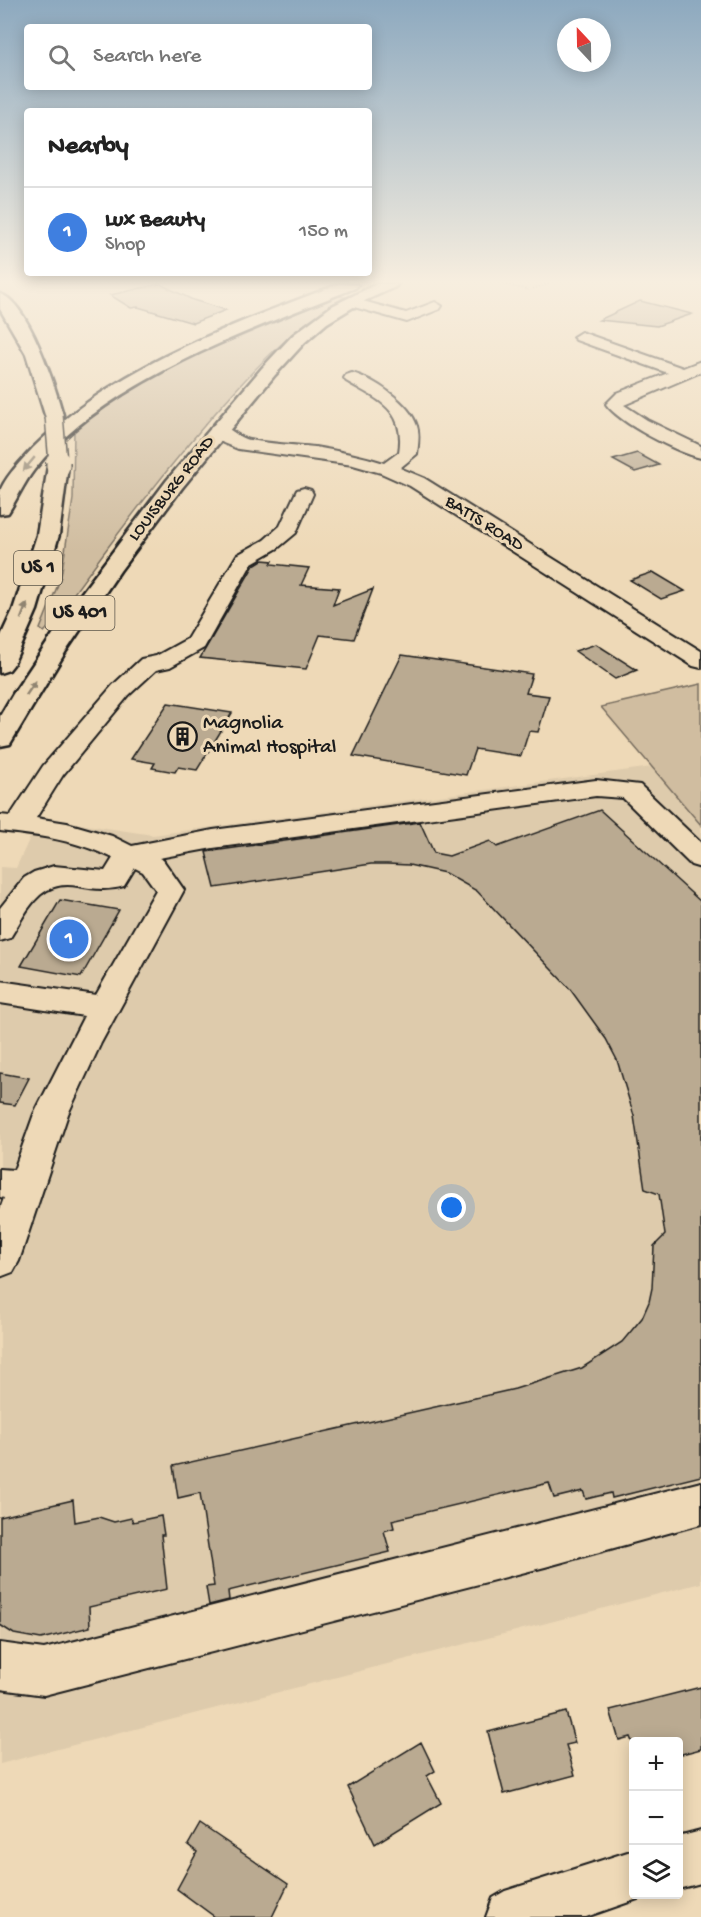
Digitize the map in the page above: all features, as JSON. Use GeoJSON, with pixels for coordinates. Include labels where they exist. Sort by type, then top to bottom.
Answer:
{"type":"FeatureCollection","features":[{"type":"Feature","properties":{"kind":"highway","name":"US 1"},"geometry":{"type":"LineString","coordinates":[[0,665],[25,610],[48,535],[58,466],[54,415],[43,373]]}},
{"type":"Feature","properties":{"kind":"highway","name":"LOUISBURG ROAD"},"geometry":{"type":"LineString","coordinates":[[0,508],[21,474],[38,454],[78,418],[112,393],[147,373]]}},
{"type":"Feature","properties":{"kind":"highway","name":"LOUISBURG ROAD"},"geometry":{"type":"LineString","coordinates":[[0,738],[19,705],[112,566],[219,429],[267,373]]}},
{"type":"Feature","properties":{"kind":"street"},"geometry":{"type":"LineString","coordinates":[[682,373],[623,396],[614,404],[617,409],[631,418],[701,453]]}},
{"type":"Feature","properties":{"kind":"street"},"geometry":{"type":"LineString","coordinates":[[352,378],[390,401],[406,414],[412,437],[408,454],[387,469]]}},
{"type":"Feature","properties":{"kind":"street","name":"BATTS ROAD"},"geometry":{"type":"LineString","coordinates":[[219,429],[229,439],[244,445],[338,457],[387,469],[417,482],[701,661]]}},
{"type":"Feature","properties":{"kind":"street","name":"BATTS ROAD"},"geometry":{"type":"LineString","coordinates":[[195,459],[219,449],[244,445]]}},
{"type":"Feature","properties":{"kind":"street"},"geometry":{"type":"LineString","coordinates":[[9,824],[121,690],[148,664],[162,662],[196,643],[244,560],[271,544],[289,529],[304,494]]}},
{"type":"Feature","properties":{"kind":"street"},"geometry":{"type":"LineString","coordinates":[[0,931],[30,886],[45,878],[64,875],[102,882],[114,880],[129,855],[213,839],[596,788],[631,791],[701,860]]}},
{"type":"Feature","properties":{"kind":"street"},"geometry":{"type":"LineString","coordinates":[[0,1261],[14,1184],[105,1008],[170,890],[153,866],[102,842],[57,829],[9,824]]}},
{"type":"Feature","properties":{"kind":"street"},"geometry":{"type":"LineString","coordinates":[[0,992],[105,1008]]}},
{"type":"Feature","properties":{"kind":"street"},"geometry":{"type":"LineString","coordinates":[[0,1666],[44,1672],[545,1545],[701,1503]]}},
{"type":"Feature","properties":{"kind":"street"},"geometry":{"type":"LineString","coordinates":[[683,1862],[701,1857]]}},
{"type":"Feature","properties":{"kind":"street"},"geometry":{"type":"LineString","coordinates":[[512,1917],[525,1910],[629,1877]]}},
{"type":"Feature","properties":{"kind":"shaded area"},"geometry":{"type":"Polygon","coordinates":[[[160,373],[251,373],[148,494],[44,632],[40,629],[61,577],[73,499],[74,429],[160,373]]]}},
{"type":"Feature","properties":{"kind":"shaded area"},"geometry":{"type":"Polygon","coordinates":[[[701,684],[701,825],[601,707],[701,684]]]}},
{"type":"Feature","properties":{"kind":"shaded area"},"geometry":{"type":"Polygon","coordinates":[[[652,767],[701,825],[701,1583],[0,1764],[0,867],[16,868],[39,818],[153,835],[652,767]]]}},
{"type":"Feature","properties":{"kind":"building"},"geometry":{"type":"Polygon","coordinates":[[[637,453],[659,465],[635,472],[613,460],[637,453]]]}},
{"type":"Feature","properties":{"kind":"building"},"geometry":{"type":"Polygon","coordinates":[[[262,560],[273,561],[271,564],[309,568],[301,585],[339,588],[333,605],[373,589],[354,639],[320,635],[306,669],[200,658],[254,565],[262,560]]]}},
{"type":"Feature","properties":{"kind":"building"},"geometry":{"type":"Polygon","coordinates":[[[653,572],[685,591],[661,599],[630,580],[653,572]]]}},
{"type":"Feature","properties":{"kind":"building"},"geometry":{"type":"Polygon","coordinates":[[[596,644],[637,670],[615,679],[575,651],[596,644]]]}},
{"type":"Feature","properties":{"kind":"building"},"geometry":{"type":"Polygon","coordinates":[[[402,655],[532,674],[526,693],[549,696],[538,732],[529,731],[521,756],[475,749],[466,775],[353,756],[402,655]]]}},
{"type":"Feature","properties":{"kind":"building","name":"Magnolia Animal Hospital"},"geometry":{"type":"Polygon","coordinates":[[[168,703],[232,713],[197,770],[178,767],[175,772],[152,768],[155,763],[131,759],[168,703]]]}},
{"type":"Feature","properties":{"kind":"building"},"geometry":{"type":"Polygon","coordinates":[[[600,810],[701,902],[701,1476],[612,1498],[611,1493],[586,1499],[583,1491],[554,1498],[549,1483],[392,1520],[394,1528],[384,1531],[390,1552],[228,1591],[229,1600],[209,1605],[206,1587],[214,1586],[200,1493],[178,1498],[173,1466],[515,1389],[582,1368],[622,1342],[642,1318],[652,1288],[654,1246],[665,1235],[659,1194],[645,1189],[634,1116],[617,1060],[606,1039],[570,989],[477,891],[445,873],[409,865],[387,864],[371,864],[215,888],[206,852],[420,822],[434,853],[449,856],[490,841],[497,847],[600,810]]]}},
{"type":"Feature","properties":{"kind":"building"},"geometry":{"type":"Polygon","coordinates":[[[60,900],[119,910],[81,977],[21,966],[60,900]]]}},
{"type":"Feature","properties":{"kind":"building"},"geometry":{"type":"Polygon","coordinates":[[[0,1073],[29,1078],[15,1105],[0,1103],[0,1073]]]}},
{"type":"Feature","properties":{"kind":"building"},"geometry":{"type":"Polygon","coordinates":[[[73,1500],[75,1522],[99,1517],[114,1522],[131,1518],[133,1522],[161,1516],[167,1589],[89,1607],[90,1627],[41,1639],[14,1634],[0,1625],[0,1517],[73,1500]]]}},
{"type":"Feature","properties":{"kind":"building"},"geometry":{"type":"Polygon","coordinates":[[[701,1687],[701,1749],[683,1754],[683,1737],[629,1737],[619,1740],[610,1710],[701,1687]]]}},
{"type":"Feature","properties":{"kind":"building"},"geometry":{"type":"Polygon","coordinates":[[[566,1712],[575,1743],[566,1745],[575,1775],[504,1794],[488,1732],[566,1712]]]}},
{"type":"Feature","properties":{"kind":"building"},"geometry":{"type":"Polygon","coordinates":[[[421,1742],[435,1771],[427,1776],[441,1803],[375,1844],[348,1787],[421,1742]]]}},
{"type":"Feature","properties":{"kind":"building"},"geometry":{"type":"Polygon","coordinates":[[[200,1824],[288,1884],[272,1917],[215,1917],[177,1889],[197,1852],[188,1845],[200,1824]]]}},
{"type":"Feature","properties":{"kind":"place","name":"Magnolia Animal Hospital"},"geometry":{"type":"Point","coordinates":[182,736]}},
{"type":"Feature","properties":{"kind":"place","name":"Lux Beauty"},"geometry":{"type":"Point","coordinates":[69,939]}}]}
